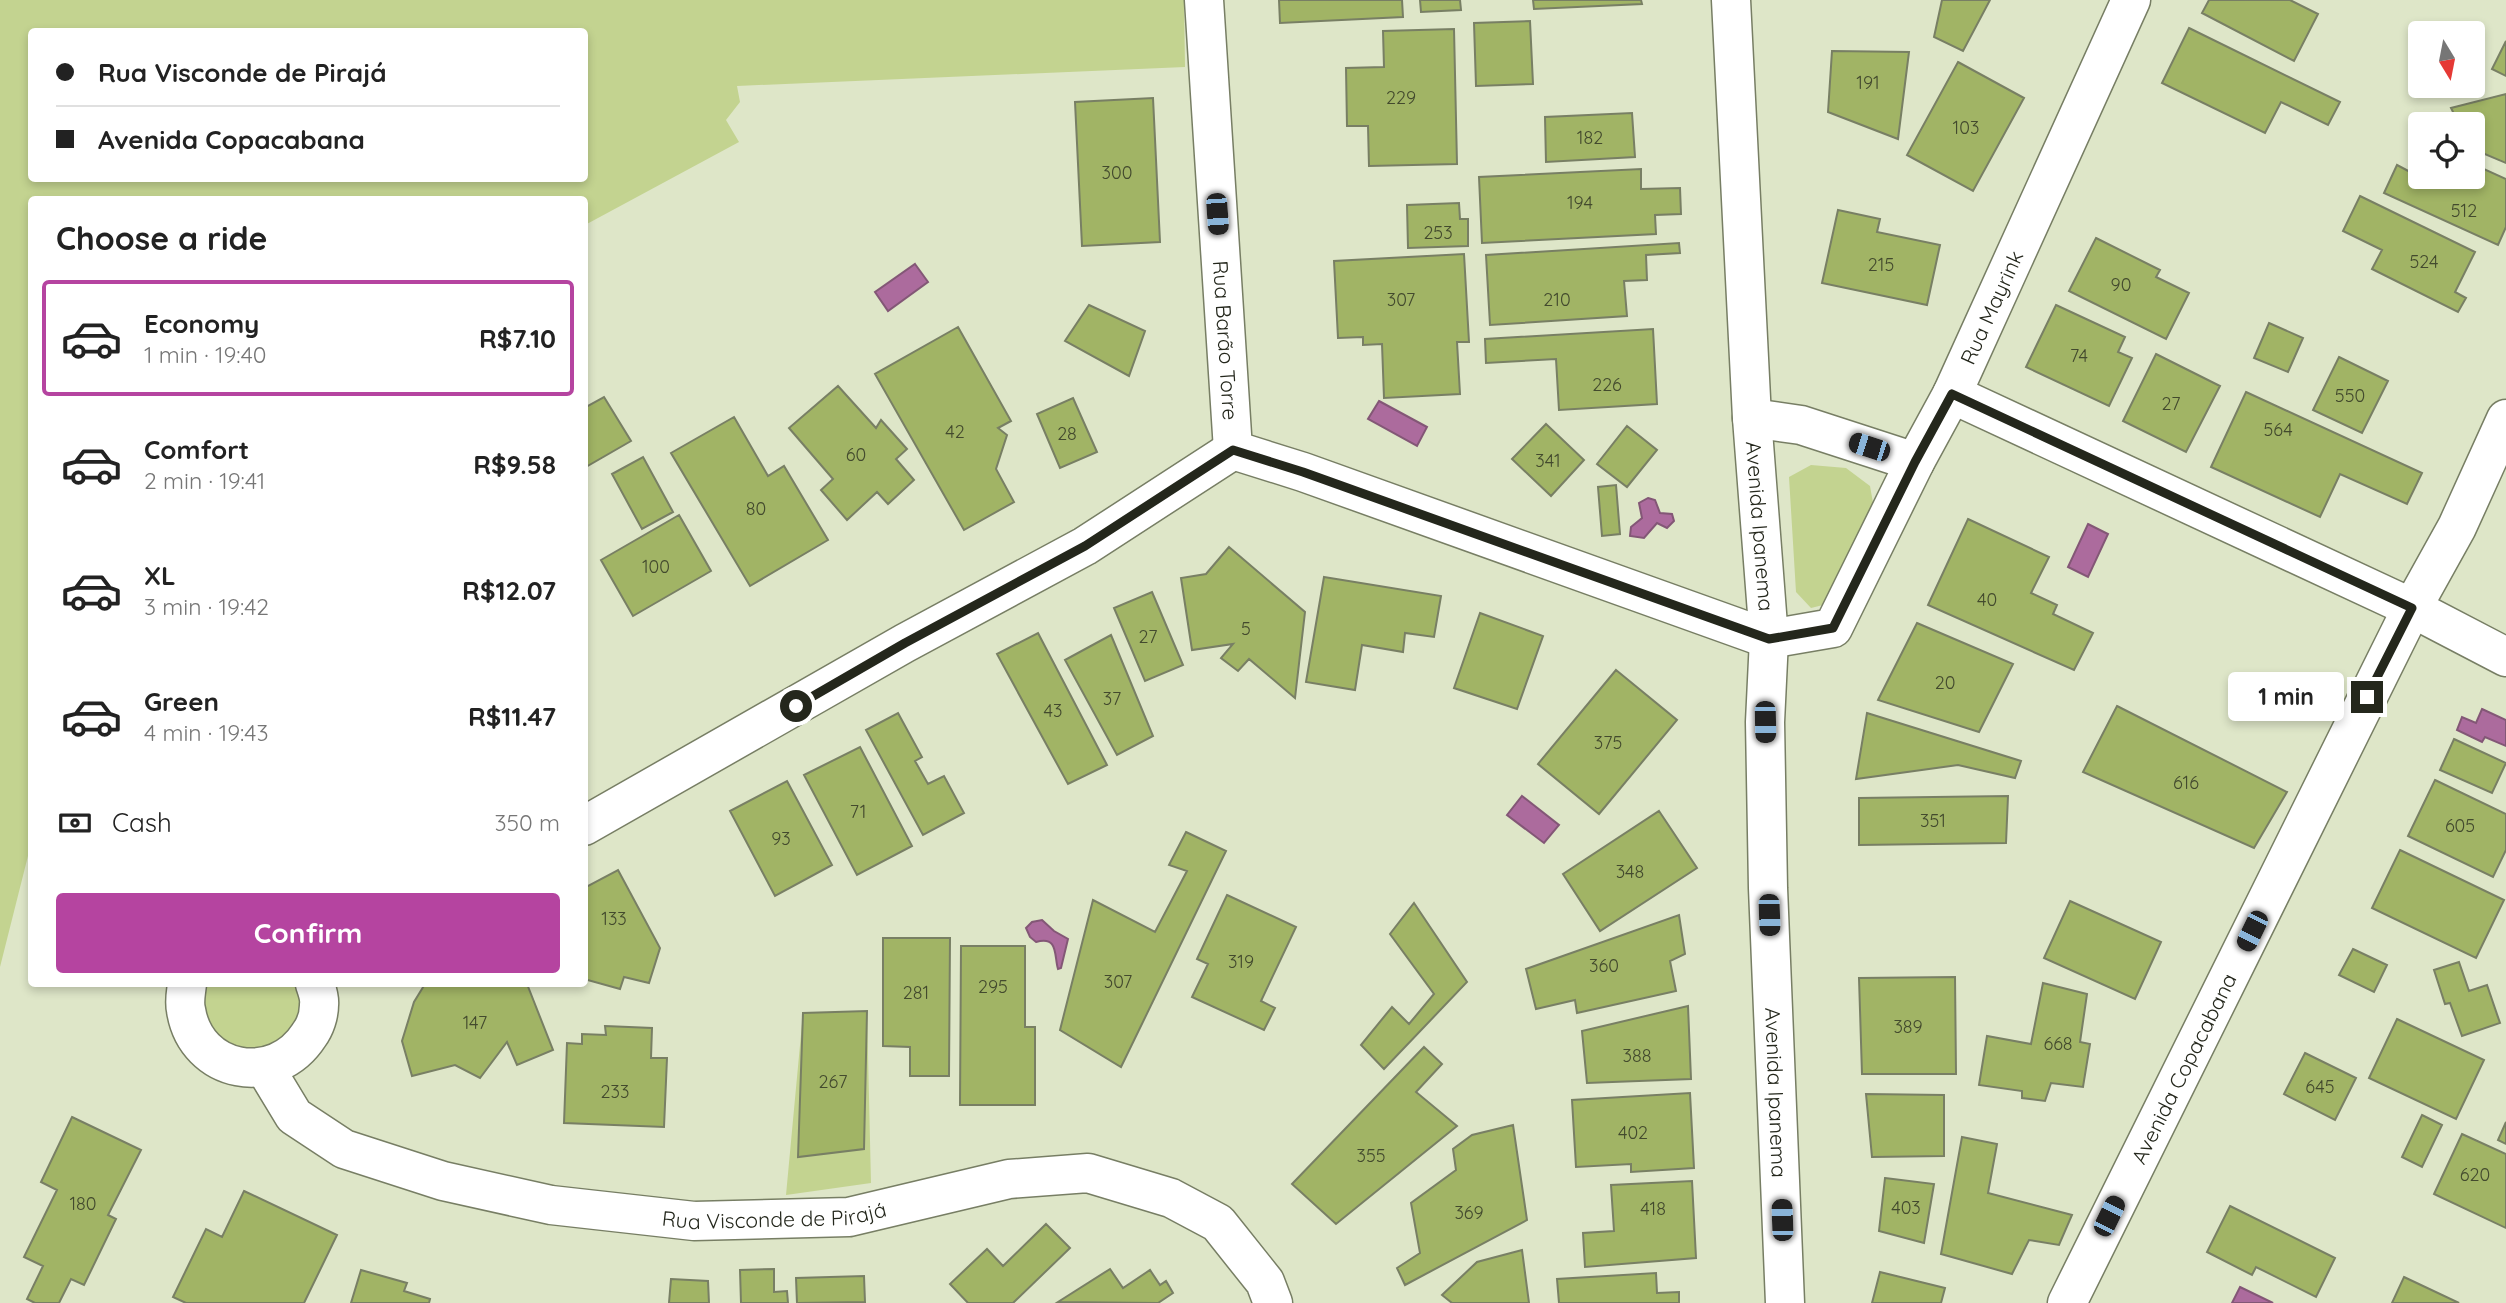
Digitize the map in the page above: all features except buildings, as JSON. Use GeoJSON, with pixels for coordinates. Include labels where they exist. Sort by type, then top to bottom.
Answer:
{"type":"FeatureCollection","features":[{"type":"Feature","properties":{"kind":"street","name":"Rua Barão Torre"},"geometry":{"type":"LineString","coordinates":[[1204,0],[1233,450],[1303,472],[1769,639]]}},
{"type":"Feature","properties":{"kind":"street","name":"Avenida Ipanema"},"geometry":{"type":"LineString","coordinates":[[1731,0],[1752,418],[1769,639],[1765,722],[1768,888],[1785,1303]]}},
{"type":"Feature","properties":{"kind":"street","name":"Rua Mayrink"},"geometry":{"type":"LineString","coordinates":[[1769,639],[1833,628],[1915,462],[1952,394],[2131,0]]}},
{"type":"Feature","properties":{"kind":"street"},"geometry":{"type":"LineString","coordinates":[[1952,394],[2412,608],[2506,657]]}},
{"type":"Feature","properties":{"kind":"street"},"geometry":{"type":"LineString","coordinates":[[1752,418],[1801,425],[1915,462]]}},
{"type":"Feature","properties":{"kind":"street","name":"Avenida Copacabana"},"geometry":{"type":"LineString","coordinates":[[2067,1303],[2412,608],[2457,527],[2506,419]]}},
{"type":"Feature","properties":{"kind":"street"},"geometry":{"type":"LineString","coordinates":[[588,824],[905,643],[1085,546],[1233,450]]}},
{"type":"Feature","properties":{"kind":"street"},"geometry":{"type":"LineString","coordinates":[[187,987],[185,1007],[191,1030],[213,1056],[234,1066],[265,1068],[287,1059],[302,1047],[314,1027],[320,1004],[316,987]]}},
{"type":"Feature","properties":{"kind":"street","name":"Rua Visconde de Pirajá"},"geometry":{"type":"LineString","coordinates":[[265,1068],[294,1116],[344,1149],[443,1181],[551,1205],[694,1221],[849,1217],[1009,1179],[1088,1173],[1171,1198],[1218,1223],[1265,1283],[1273,1303]]}},
{"type":"Feature","properties":{"kind":"green space"},"geometry":{"type":"Polygon","coordinates":[[[0,0],[1184,0],[1185,67],[737,86],[740,102],[726,120],[739,142],[588,223],[588,196],[28,196],[28,856],[0,967],[0,0]]]}},
{"type":"Feature","properties":{"kind":"green space"},"geometry":{"type":"Polygon","coordinates":[[[1811,465],[1846,468],[1870,486],[1875,514],[1831,603],[1811,608],[1796,592],[1789,477],[1811,465]]]}},
{"type":"Feature","properties":{"kind":"green space"},"geometry":{"type":"Polygon","coordinates":[[[207,987],[296,987],[301,1010],[295,1025],[283,1038],[266,1051],[248,1052],[235,1049],[215,1035],[205,1012],[207,987]]]}},
{"type":"Feature","properties":{"kind":"green space"},"geometry":{"type":"Polygon","coordinates":[[[867,1011],[871,1183],[786,1195],[803,1013],[867,1011]]]}},
{"type":"Feature","properties":{"kind":"shaded area"},"geometry":{"type":"Polygon","coordinates":[[[915,264],[928,282],[888,311],[875,292],[915,264]]]}},
{"type":"Feature","properties":{"kind":"shaded area"},"geometry":{"type":"Polygon","coordinates":[[[1379,401],[1427,427],[1417,446],[1368,419],[1379,401]]]}},
{"type":"Feature","properties":{"kind":"shaded area"},"geometry":{"type":"Polygon","coordinates":[[[1648,498],[1655,500],[1660,513],[1672,514],[1674,521],[1667,528],[1657,523],[1644,538],[1630,536],[1631,527],[1642,518],[1639,503],[1648,498]]]}},
{"type":"Feature","properties":{"kind":"shaded area"},"geometry":{"type":"Polygon","coordinates":[[[2088,524],[2108,534],[2088,577],[2068,567],[2088,524]]]}},
{"type":"Feature","properties":{"kind":"shaded area"},"geometry":{"type":"Polygon","coordinates":[[[2482,709],[2506,720],[2506,746],[2485,737],[2482,742],[2457,730],[2462,717],[2476,723],[2482,709]]]}},
{"type":"Feature","properties":{"kind":"shaded area"},"geometry":{"type":"Polygon","coordinates":[[[1522,796],[1559,825],[1544,843],[1507,815],[1522,796]]]}},
{"type":"Feature","properties":{"kind":"shaded area"},"geometry":{"type":"Polygon","coordinates":[[[1042,920],[1068,939],[1061,968],[1058,969],[1052,944],[1036,942],[1026,928],[1032,922],[1042,920]]]}},
{"type":"Feature","properties":{"kind":"shaded area"},"geometry":{"type":"Polygon","coordinates":[[[2240,1287],[2273,1303],[2232,1303],[2240,1287]]]}},
{"type":"Feature","properties":{"kind":"route"},"geometry":{"type":"LineString","coordinates":[[796,706],[905,643],[1085,546],[1233,450],[1303,472],[1769,639],[1833,628],[1915,462],[1952,394],[2412,608],[2367,697]]}}]}
